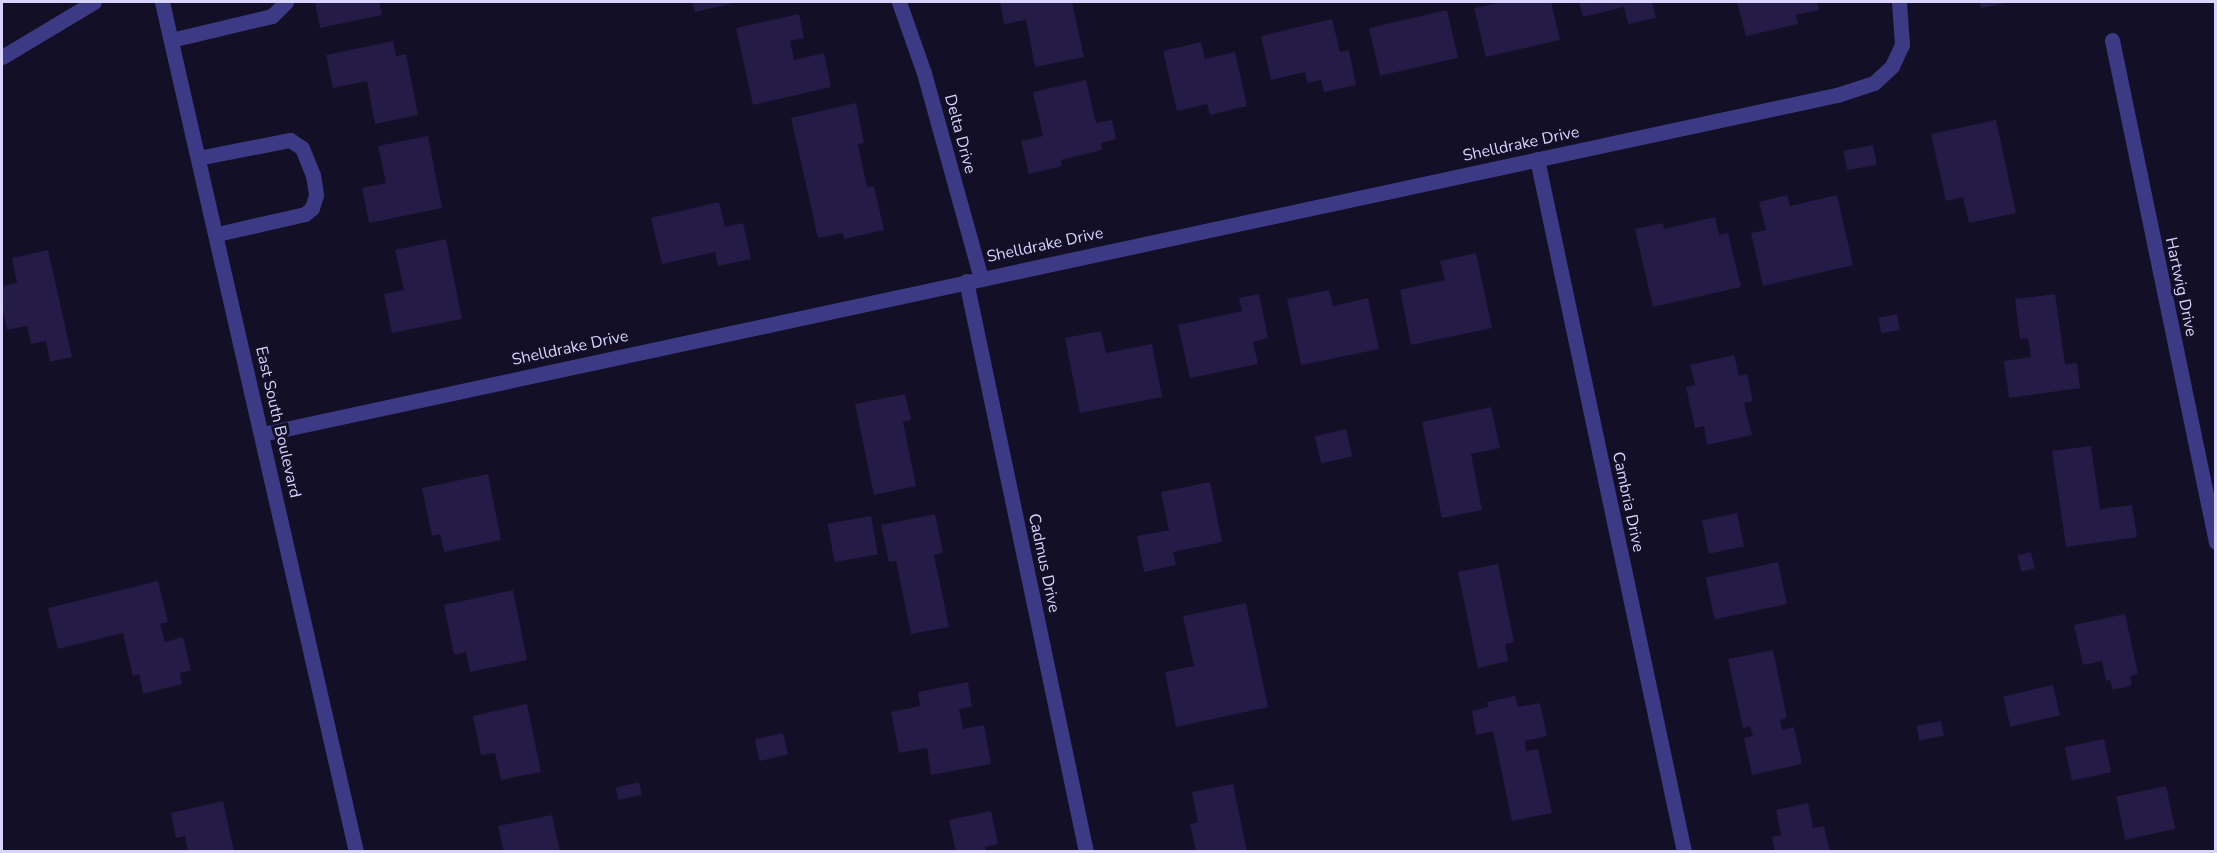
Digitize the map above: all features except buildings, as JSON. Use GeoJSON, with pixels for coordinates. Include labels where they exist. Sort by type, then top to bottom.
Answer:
{"type":"FeatureCollection","features":[{"type":"Feature","properties":{"kind":"street"},"geometry":{"type":"LineString","coordinates":[[2,57],[94,2]]}},
{"type":"Feature","properties":{"kind":"street","name":"East South Boulevard"},"geometry":{"type":"LineString","coordinates":[[162,2],[217,234],[356,852]]}},
{"type":"Feature","properties":{"kind":"street"},"geometry":{"type":"LineString","coordinates":[[171,40],[272,16],[286,2]]}},
{"type":"Feature","properties":{"kind":"street","name":"Delta Drive"},"geometry":{"type":"LineString","coordinates":[[899,2],[924,73],[973,279]]}},
{"type":"Feature","properties":{"kind":"street","name":"Shelldrake Drive"},"geometry":{"type":"LineString","coordinates":[[262,434],[973,279],[1837,96],[1874,82],[1892,66],[1902,45],[1899,2]]}},
{"type":"Feature","properties":{"kind":"street","name":"Hartwig Drive"},"geometry":{"type":"LineString","coordinates":[[2112,40],[2216,542]]}},
{"type":"Feature","properties":{"kind":"street"},"geometry":{"type":"LineString","coordinates":[[198,158],[290,140],[302,148],[314,175],[315,195],[312,208],[305,214],[217,234]]}},
{"type":"Feature","properties":{"kind":"street","name":"Cambria Drive"},"geometry":{"type":"LineString","coordinates":[[1537,159],[1684,852]]}},
{"type":"Feature","properties":{"kind":"street","name":"Cadmus Drive"},"geometry":{"type":"LineString","coordinates":[[973,279],[1086,852]]}}]}
